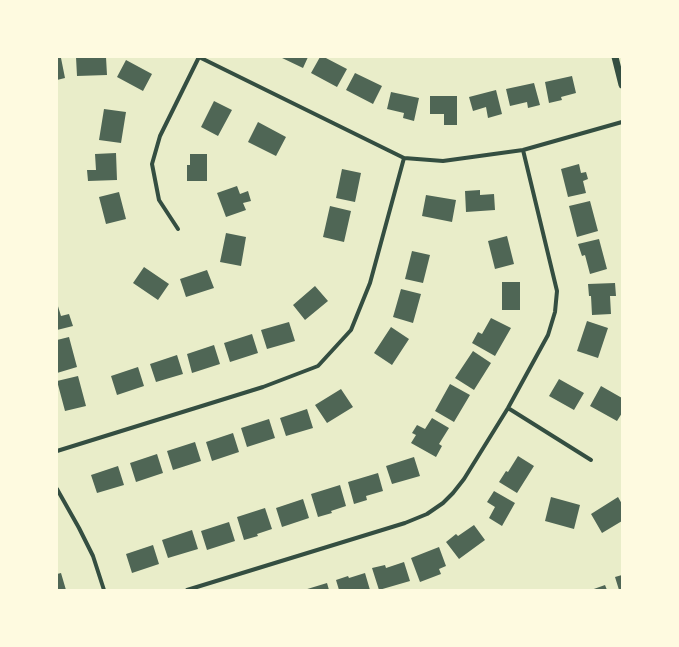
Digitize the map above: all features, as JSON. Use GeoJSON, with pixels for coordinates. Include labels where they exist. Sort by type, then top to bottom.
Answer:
{"type":"FeatureCollection","features":[{"type":"Feature","properties":{"kind":"street"},"geometry":{"type":"LineString","coordinates":[[178,229],[159,200],[152,164],[160,136],[199,57],[404,158],[443,161],[523,150],[622,122]]}},
{"type":"Feature","properties":{"kind":"street"},"geometry":{"type":"LineString","coordinates":[[615,57],[622,85]]}},
{"type":"Feature","properties":{"kind":"street"},"geometry":{"type":"LineString","coordinates":[[187,590],[405,523],[427,514],[443,503],[457,488],[508,408],[548,335],[555,312],[557,291],[523,150]]}},
{"type":"Feature","properties":{"kind":"street"},"geometry":{"type":"LineString","coordinates":[[57,450],[263,387],[318,366],[351,330],[370,283],[404,158]]}},
{"type":"Feature","properties":{"kind":"street"},"geometry":{"type":"LineString","coordinates":[[508,408],[591,460]]}},
{"type":"Feature","properties":{"kind":"street"},"geometry":{"type":"LineString","coordinates":[[57,489],[93,556],[104,590]]}},
{"type":"Feature","properties":{"kind":"building"},"geometry":{"type":"Polygon","coordinates":[[[76,57],[106,57],[107,75],[77,76],[76,57]]]}},
{"type":"Feature","properties":{"kind":"building"},"geometry":{"type":"Polygon","coordinates":[[[280,57],[308,57],[303,68],[280,57]]]}},
{"type":"Feature","properties":{"kind":"building"},"geometry":{"type":"Polygon","coordinates":[[[320,57],[324,57],[347,69],[337,87],[311,73],[320,57]]]}},
{"type":"Feature","properties":{"kind":"building"},"geometry":{"type":"Polygon","coordinates":[[[57,58],[61,58],[65,78],[57,80],[57,58]]]}},
{"type":"Feature","properties":{"kind":"building"},"geometry":{"type":"Polygon","coordinates":[[[126,60],[152,74],[143,91],[117,77],[126,60]]]}},
{"type":"Feature","properties":{"kind":"building"},"geometry":{"type":"Polygon","coordinates":[[[355,73],[382,86],[373,104],[346,90],[355,73]]]}},
{"type":"Feature","properties":{"kind":"building"},"geometry":{"type":"Polygon","coordinates":[[[572,76],[576,93],[561,97],[562,100],[549,103],[545,82],[572,76]]]}},
{"type":"Feature","properties":{"kind":"building"},"geometry":{"type":"Polygon","coordinates":[[[534,83],[540,105],[528,108],[527,102],[510,106],[506,89],[534,83]]]}},
{"type":"Feature","properties":{"kind":"building"},"geometry":{"type":"Polygon","coordinates":[[[496,90],[502,114],[488,118],[486,107],[473,111],[469,97],[496,90]]]}},
{"type":"Feature","properties":{"kind":"building"},"geometry":{"type":"Polygon","coordinates":[[[391,92],[419,98],[414,121],[403,118],[404,113],[387,109],[391,92]]]}},
{"type":"Feature","properties":{"kind":"building"},"geometry":{"type":"Polygon","coordinates":[[[430,96],[457,96],[457,125],[444,125],[444,114],[430,114],[430,96]]]}},
{"type":"Feature","properties":{"kind":"building"},"geometry":{"type":"Polygon","coordinates":[[[214,101],[232,110],[218,136],[201,127],[214,101]]]}},
{"type":"Feature","properties":{"kind":"building"},"geometry":{"type":"Polygon","coordinates":[[[104,109],[126,112],[121,143],[99,140],[104,109]]]}},
{"type":"Feature","properties":{"kind":"building"},"geometry":{"type":"Polygon","coordinates":[[[258,122],[286,137],[276,156],[248,142],[258,122]]]}},
{"type":"Feature","properties":{"kind":"building"},"geometry":{"type":"Polygon","coordinates":[[[116,153],[117,180],[88,181],[87,170],[96,170],[95,154],[116,153]]]}},
{"type":"Feature","properties":{"kind":"building"},"geometry":{"type":"Polygon","coordinates":[[[190,154],[207,154],[207,181],[187,181],[187,165],[190,165],[190,154]]]}},
{"type":"Feature","properties":{"kind":"building"},"geometry":{"type":"Polygon","coordinates":[[[579,164],[581,173],[586,172],[588,179],[583,181],[586,193],[568,197],[561,169],[579,164]]]}},
{"type":"Feature","properties":{"kind":"building"},"geometry":{"type":"Polygon","coordinates":[[[342,169],[361,173],[355,202],[336,198],[342,169]]]}},
{"type":"Feature","properties":{"kind":"building"},"geometry":{"type":"Polygon","coordinates":[[[237,186],[240,194],[248,191],[251,201],[243,203],[246,210],[226,217],[217,193],[237,186]]]}},
{"type":"Feature","properties":{"kind":"building"},"geometry":{"type":"Polygon","coordinates":[[[480,190],[480,195],[494,194],[495,210],[466,212],[465,191],[480,190]]]}},
{"type":"Feature","properties":{"kind":"building"},"geometry":{"type":"Polygon","coordinates":[[[119,192],[126,219],[106,224],[99,197],[119,192]]]}},
{"type":"Feature","properties":{"kind":"building"},"geometry":{"type":"Polygon","coordinates":[[[426,195],[456,200],[452,222],[422,216],[426,195]]]}},
{"type":"Feature","properties":{"kind":"building"},"geometry":{"type":"Polygon","coordinates":[[[590,201],[598,231],[577,237],[569,206],[590,201]]]}},
{"type":"Feature","properties":{"kind":"building"},"geometry":{"type":"Polygon","coordinates":[[[330,206],[351,211],[344,242],[323,237],[330,206]]]}},
{"type":"Feature","properties":{"kind":"building"},"geometry":{"type":"Polygon","coordinates":[[[226,233],[246,237],[241,266],[220,262],[226,233]]]}},
{"type":"Feature","properties":{"kind":"building"},"geometry":{"type":"Polygon","coordinates":[[[507,236],[514,264],[495,269],[488,241],[507,236]]]}},
{"type":"Feature","properties":{"kind":"building"},"geometry":{"type":"Polygon","coordinates":[[[599,239],[607,269],[590,274],[585,255],[582,256],[578,244],[599,239]]]}},
{"type":"Feature","properties":{"kind":"building"},"geometry":{"type":"Polygon","coordinates":[[[412,251],[430,255],[423,283],[405,279],[412,251]]]}},
{"type":"Feature","properties":{"kind":"building"},"geometry":{"type":"Polygon","coordinates":[[[144,267],[169,284],[158,300],[133,283],[144,267]]]}},
{"type":"Feature","properties":{"kind":"building"},"geometry":{"type":"Polygon","coordinates":[[[207,270],[214,288],[186,297],[180,279],[207,270]]]}},
{"type":"Feature","properties":{"kind":"building"},"geometry":{"type":"Polygon","coordinates":[[[502,282],[520,282],[520,310],[502,310],[502,282]]]}},
{"type":"Feature","properties":{"kind":"building"},"geometry":{"type":"Polygon","coordinates":[[[615,283],[616,296],[610,296],[611,314],[592,315],[591,296],[589,296],[588,284],[615,283]]]}},
{"type":"Feature","properties":{"kind":"building"},"geometry":{"type":"Polygon","coordinates":[[[315,286],[328,301],[305,320],[293,305],[315,286]]]}},
{"type":"Feature","properties":{"kind":"building"},"geometry":{"type":"Polygon","coordinates":[[[401,289],[421,294],[413,323],[393,317],[401,289]]]}},
{"type":"Feature","properties":{"kind":"building"},"geometry":{"type":"Polygon","coordinates":[[[57,303],[61,316],[69,314],[73,326],[57,330],[57,303]]]}},
{"type":"Feature","properties":{"kind":"building"},"geometry":{"type":"Polygon","coordinates":[[[491,318],[511,328],[495,356],[472,343],[478,332],[482,334],[491,318]]]}},
{"type":"Feature","properties":{"kind":"building"},"geometry":{"type":"Polygon","coordinates":[[[587,321],[608,328],[598,358],[577,351],[587,321]]]}},
{"type":"Feature","properties":{"kind":"building"},"geometry":{"type":"Polygon","coordinates":[[[289,322],[295,341],[267,349],[261,330],[289,322]]]}},
{"type":"Feature","properties":{"kind":"building"},"geometry":{"type":"Polygon","coordinates":[[[391,327],[409,339],[392,365],[374,353],[391,327]]]}},
{"type":"Feature","properties":{"kind":"building"},"geometry":{"type":"Polygon","coordinates":[[[252,334],[258,353],[230,362],[224,343],[252,334]]]}},
{"type":"Feature","properties":{"kind":"building"},"geometry":{"type":"Polygon","coordinates":[[[69,337],[77,367],[57,373],[57,340],[69,337]]]}},
{"type":"Feature","properties":{"kind":"building"},"geometry":{"type":"Polygon","coordinates":[[[214,345],[220,364],[192,373],[187,354],[214,345]]]}},
{"type":"Feature","properties":{"kind":"building"},"geometry":{"type":"Polygon","coordinates":[[[473,351],[491,363],[474,390],[455,378],[473,351]]]}},
{"type":"Feature","properties":{"kind":"building"},"geometry":{"type":"Polygon","coordinates":[[[177,355],[183,374],[156,382],[150,364],[177,355]]]}},
{"type":"Feature","properties":{"kind":"building"},"geometry":{"type":"Polygon","coordinates":[[[138,367],[144,386],[117,395],[111,376],[138,367]]]}},
{"type":"Feature","properties":{"kind":"building"},"geometry":{"type":"Polygon","coordinates":[[[78,376],[86,406],[65,411],[57,381],[78,376]]]}},
{"type":"Feature","properties":{"kind":"building"},"geometry":{"type":"Polygon","coordinates":[[[559,379],[584,393],[574,410],[549,396],[559,379]]]}},
{"type":"Feature","properties":{"kind":"building"},"geometry":{"type":"Polygon","coordinates":[[[450,384],[470,395],[454,422],[435,411],[450,384]]]}},
{"type":"Feature","properties":{"kind":"building"},"geometry":{"type":"Polygon","coordinates":[[[601,386],[622,398],[622,413],[617,421],[590,406],[601,386]]]}},
{"type":"Feature","properties":{"kind":"building"},"geometry":{"type":"Polygon","coordinates":[[[341,389],[353,407],[327,423],[315,405],[341,389]]]}},
{"type":"Feature","properties":{"kind":"building"},"geometry":{"type":"Polygon","coordinates":[[[307,409],[313,428],[286,436],[280,418],[307,409]]]}},
{"type":"Feature","properties":{"kind":"building"},"geometry":{"type":"Polygon","coordinates":[[[432,418],[449,428],[439,444],[442,446],[436,457],[411,443],[416,435],[412,433],[417,425],[425,429],[432,418]]]}},
{"type":"Feature","properties":{"kind":"building"},"geometry":{"type":"Polygon","coordinates":[[[269,419],[275,438],[247,447],[241,428],[269,419]]]}},
{"type":"Feature","properties":{"kind":"building"},"geometry":{"type":"Polygon","coordinates":[[[233,433],[239,452],[212,461],[206,442],[233,433]]]}},
{"type":"Feature","properties":{"kind":"building"},"geometry":{"type":"Polygon","coordinates":[[[195,442],[201,461],[173,470],[167,451],[195,442]]]}},
{"type":"Feature","properties":{"kind":"building"},"geometry":{"type":"Polygon","coordinates":[[[157,454],[163,473],[136,482],[130,463],[157,454]]]}},
{"type":"Feature","properties":{"kind":"building"},"geometry":{"type":"Polygon","coordinates":[[[518,456],[534,466],[517,493],[499,482],[506,471],[508,472],[518,456]]]}},
{"type":"Feature","properties":{"kind":"building"},"geometry":{"type":"Polygon","coordinates":[[[414,457],[420,476],[392,484],[386,466],[414,457]]]}},
{"type":"Feature","properties":{"kind":"building"},"geometry":{"type":"Polygon","coordinates":[[[118,466],[124,485],[97,493],[91,475],[118,466]]]}},
{"type":"Feature","properties":{"kind":"building"},"geometry":{"type":"Polygon","coordinates":[[[378,473],[383,491],[366,496],[367,500],[354,504],[348,482],[378,473]]]}},
{"type":"Feature","properties":{"kind":"building"},"geometry":{"type":"Polygon","coordinates":[[[340,485],[346,506],[331,511],[332,513],[318,517],[311,494],[340,485]]]}},
{"type":"Feature","properties":{"kind":"building"},"geometry":{"type":"Polygon","coordinates":[[[494,491],[515,503],[502,526],[489,518],[495,507],[487,502],[494,491]]]}},
{"type":"Feature","properties":{"kind":"building"},"geometry":{"type":"Polygon","coordinates":[[[551,497],[580,505],[574,529],[545,521],[551,497]]]}},
{"type":"Feature","properties":{"kind":"building"},"geometry":{"type":"Polygon","coordinates":[[[618,497],[622,504],[622,521],[602,533],[591,514],[618,497]]]}},
{"type":"Feature","properties":{"kind":"building"},"geometry":{"type":"Polygon","coordinates":[[[303,499],[309,518],[282,527],[276,508],[303,499]]]}},
{"type":"Feature","properties":{"kind":"building"},"geometry":{"type":"Polygon","coordinates":[[[265,508],[272,529],[257,534],[258,536],[244,540],[237,517],[265,508]]]}},
{"type":"Feature","properties":{"kind":"building"},"geometry":{"type":"Polygon","coordinates":[[[229,522],[235,541],[207,550],[201,531],[229,522]]]}},
{"type":"Feature","properties":{"kind":"building"},"geometry":{"type":"Polygon","coordinates":[[[474,525],[485,540],[459,559],[446,542],[456,534],[458,536],[474,525]]]}},
{"type":"Feature","properties":{"kind":"building"},"geometry":{"type":"Polygon","coordinates":[[[192,530],[198,549],[168,558],[162,540],[192,530]]]}},
{"type":"Feature","properties":{"kind":"building"},"geometry":{"type":"Polygon","coordinates":[[[153,545],[159,564],[132,573],[126,554],[153,545]]]}},
{"type":"Feature","properties":{"kind":"building"},"geometry":{"type":"Polygon","coordinates":[[[439,547],[446,566],[439,569],[441,574],[420,582],[411,558],[439,547]]]}},
{"type":"Feature","properties":{"kind":"building"},"geometry":{"type":"Polygon","coordinates":[[[404,562],[410,581],[379,590],[372,568],[385,565],[386,568],[404,562]]]}},
{"type":"Feature","properties":{"kind":"building"},"geometry":{"type":"Polygon","coordinates":[[[61,573],[66,590],[57,590],[57,574],[61,573]]]}},
{"type":"Feature","properties":{"kind":"building"},"geometry":{"type":"Polygon","coordinates":[[[365,573],[370,590],[339,590],[336,580],[365,573]]]}},
{"type":"Feature","properties":{"kind":"building"},"geometry":{"type":"Polygon","coordinates":[[[622,575],[622,590],[619,590],[615,577],[622,575]]]}},
{"type":"Feature","properties":{"kind":"building"},"geometry":{"type":"Polygon","coordinates":[[[327,583],[329,590],[304,590],[327,583]]]}},
{"type":"Feature","properties":{"kind":"building"},"geometry":{"type":"Polygon","coordinates":[[[605,585],[607,590],[591,590],[605,585]]]}}]}
